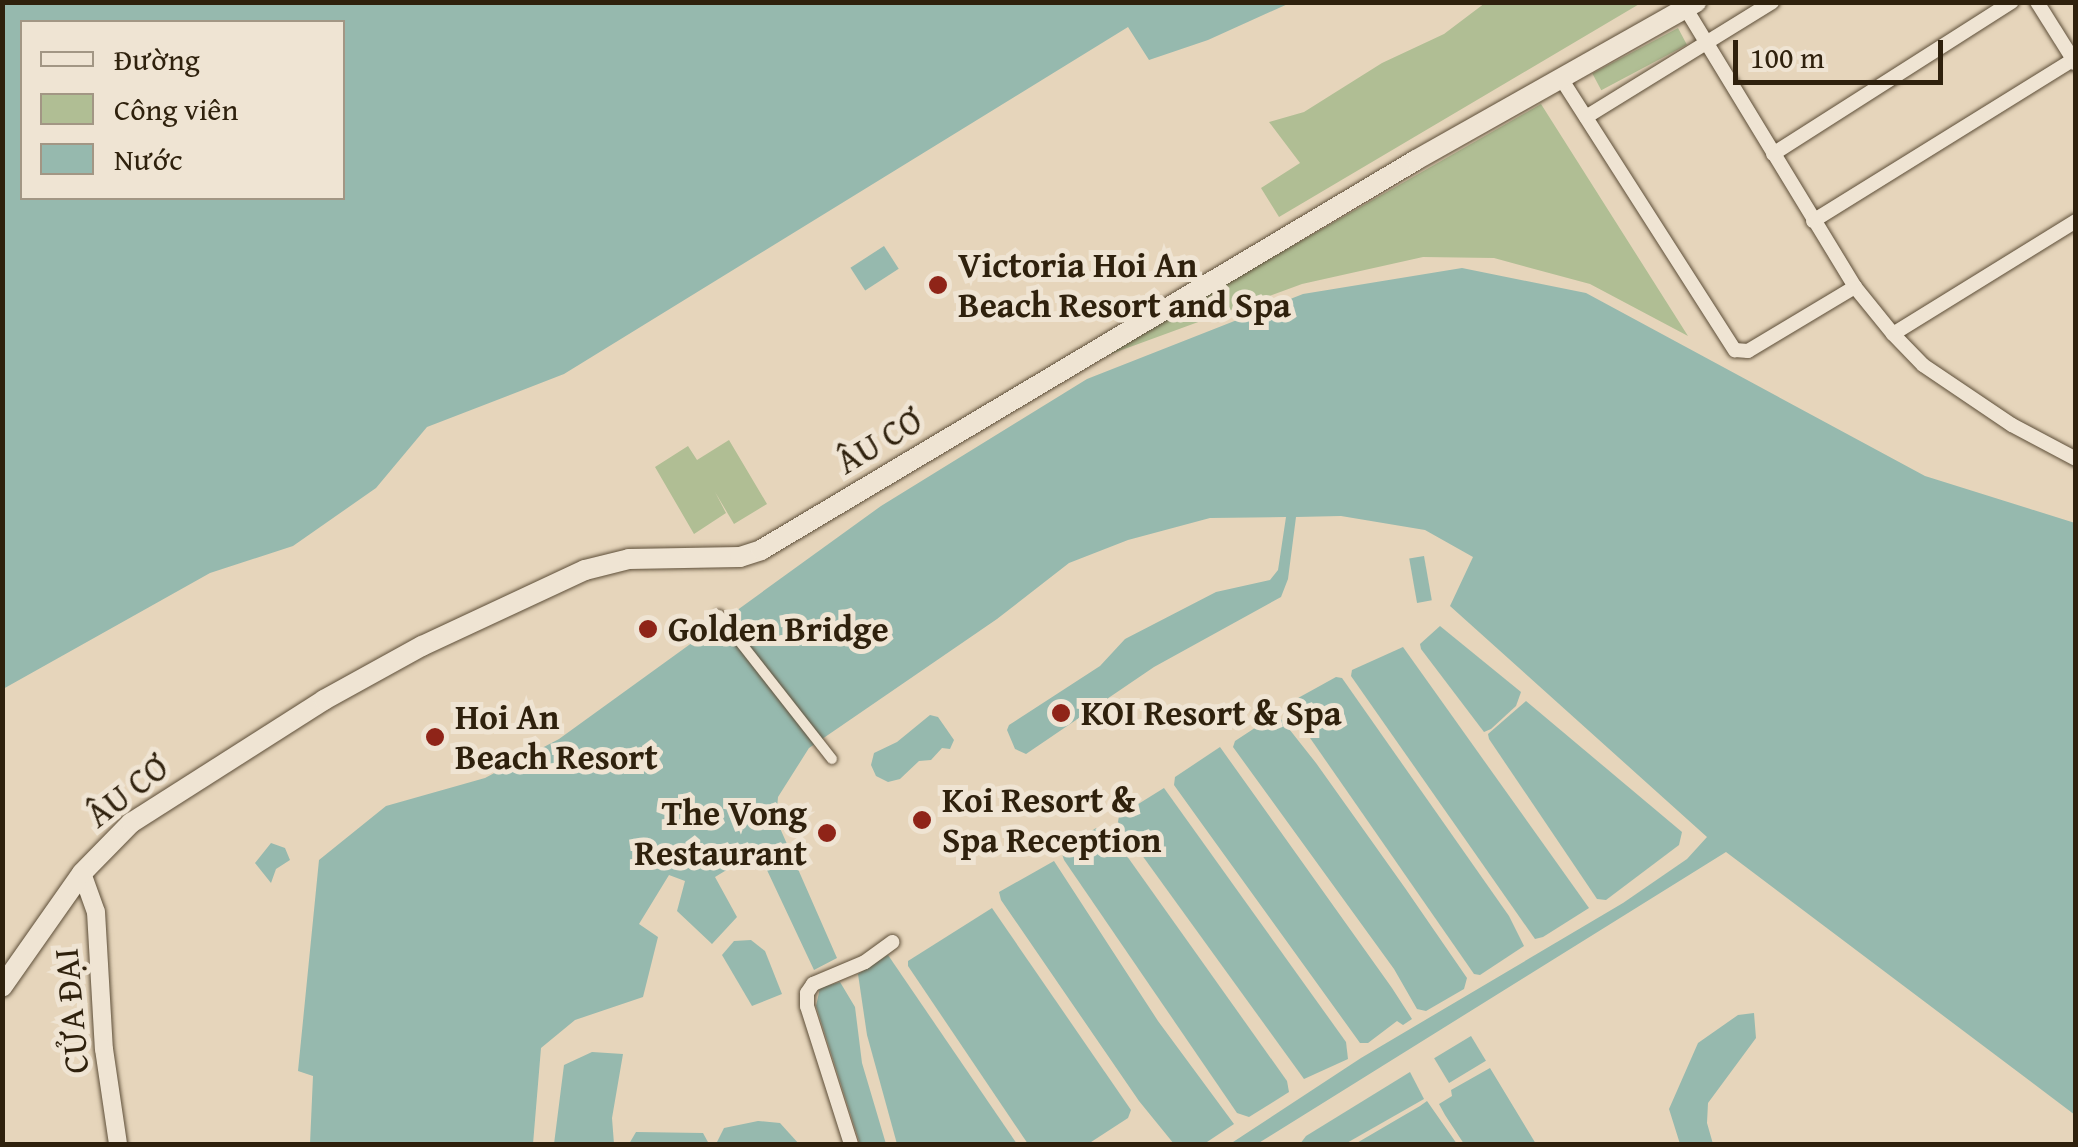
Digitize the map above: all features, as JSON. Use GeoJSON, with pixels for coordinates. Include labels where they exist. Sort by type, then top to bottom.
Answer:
{"type":"FeatureCollection","features":[{"type":"Feature","properties":{"kind":"main road","name":"ÂU CƠ"},"geometry":{"type":"LineString","coordinates":[[2,987],[82,873],[131,823],[186,785],[422,646],[585,570],[629,560],[740,558],[762,550],[1058,370],[1691,6]]}},
{"type":"Feature","properties":{"kind":"street"},"geometry":{"type":"LineString","coordinates":[[1586,117],[1772,2]]}},
{"type":"Feature","properties":{"kind":"street"},"geometry":{"type":"LineString","coordinates":[[1774,154],[2012,2]]}},
{"type":"Feature","properties":{"kind":"street"},"geometry":{"type":"LineString","coordinates":[[1812,221],[2074,60],[2036,2]]}},
{"type":"Feature","properties":{"kind":"street"},"geometry":{"type":"LineString","coordinates":[[1691,6],[1705,44],[1812,221],[1855,287],[1893,334],[1923,366],[2012,425],[2076,459]]}},
{"type":"Feature","properties":{"kind":"street"},"geometry":{"type":"LineString","coordinates":[[1562,80],[1736,350],[1748,351],[1855,287]]}},
{"type":"Feature","properties":{"kind":"street"},"geometry":{"type":"LineString","coordinates":[[1893,334],[2076,221]]}},
{"type":"Feature","properties":{"kind":"street"},"geometry":{"type":"LineString","coordinates":[[719,615],[832,760]]}},
{"type":"Feature","properties":{"kind":"street","name":"CỬA ĐẠI"},"geometry":{"type":"LineString","coordinates":[[82,873],[96,912],[104,1049],[118,1144]]}},
{"type":"Feature","properties":{"kind":"street"},"geometry":{"type":"LineString","coordinates":[[851,1144],[807,1006],[807,993],[813,984],[865,962],[893,942]]}},
{"type":"Feature","properties":{"kind":"green space"},"geometry":{"type":"Polygon","coordinates":[[[1485,3],[1641,3],[1279,217],[1261,188],[1300,163],[1269,122],[1304,112],[1382,63],[1444,34],[1485,3]]]}},
{"type":"Feature","properties":{"kind":"green space"},"geometry":{"type":"Polygon","coordinates":[[[1678,28],[1687,45],[1601,90],[1592,74],[1678,28]]]}},
{"type":"Feature","properties":{"kind":"green space"},"geometry":{"type":"Polygon","coordinates":[[[1541,104],[1688,336],[1590,284],[1494,258],[1423,257],[1302,284],[1089,362],[1541,104]]]}},
{"type":"Feature","properties":{"kind":"green space"},"geometry":{"type":"Polygon","coordinates":[[[729,440],[767,504],[734,524],[715,492],[726,513],[694,534],[655,467],[688,446],[697,460],[729,440]]]}},
{"type":"Feature","properties":{"kind":"water"},"geometry":{"type":"Polygon","coordinates":[[[3,2],[1290,2],[1208,40],[1149,60],[1128,27],[564,374],[427,427],[376,488],[293,546],[210,573],[3,689],[3,2]]]}},
{"type":"Feature","properties":{"kind":"water"},"geometry":{"type":"Polygon","coordinates":[[[884,246],[899,269],[865,290],[850,268],[884,246]]]}},
{"type":"Feature","properties":{"kind":"water"},"geometry":{"type":"Polygon","coordinates":[[[1462,268],[1586,293],[1925,476],[2075,523],[2075,1115],[1726,852],[1257,1144],[1230,1144],[1361,1058],[1623,903],[1687,859],[1707,837],[1450,606],[1473,557],[1425,530],[1341,516],[1296,517],[1288,579],[1281,597],[1154,667],[1026,754],[1015,749],[1007,730],[1009,725],[1100,666],[1125,639],[1216,592],[1270,580],[1278,570],[1286,517],[1210,518],[1128,540],[1069,563],[997,619],[809,748],[778,797],[776,819],[837,958],[814,970],[758,851],[715,877],[737,917],[712,944],[677,911],[685,881],[669,875],[639,924],[658,937],[643,997],[575,1020],[541,1048],[533,1144],[310,1144],[313,1076],[298,1071],[319,860],[386,806],[485,778],[559,739],[881,506],[1087,379],[1303,294],[1462,268]]]}},
{"type":"Feature","properties":{"kind":"water"},"geometry":{"type":"Polygon","coordinates":[[[1424,556],[1432,600],[1417,603],[1409,559],[1424,556]]]}},
{"type":"Feature","properties":{"kind":"water"},"geometry":{"type":"Polygon","coordinates":[[[1440,626],[1521,692],[1516,706],[1491,729],[1484,732],[1421,649],[1420,644],[1440,626]]]}},
{"type":"Feature","properties":{"kind":"water"},"geometry":{"type":"Polygon","coordinates":[[[1403,647],[1589,908],[1543,937],[1535,939],[1351,676],[1352,670],[1403,647]]]}},
{"type":"Feature","properties":{"kind":"water"},"geometry":{"type":"Polygon","coordinates":[[[1336,677],[1342,678],[1509,916],[1524,946],[1480,975],[1474,974],[1292,712],[1289,703],[1336,677]]]}},
{"type":"Feature","properties":{"kind":"water"},"geometry":{"type":"Polygon","coordinates":[[[1526,701],[1682,832],[1679,845],[1606,900],[1597,899],[1489,739],[1488,734],[1526,701]]]}},
{"type":"Feature","properties":{"kind":"water"},"geometry":{"type":"Polygon","coordinates":[[[930,715],[938,717],[954,740],[950,749],[942,748],[931,760],[919,761],[900,779],[888,782],[876,776],[871,765],[874,753],[897,742],[930,715]]]}},
{"type":"Feature","properties":{"kind":"water"},"geometry":{"type":"Polygon","coordinates":[[[1273,716],[1282,720],[1316,763],[1405,888],[1467,978],[1464,989],[1426,1011],[1417,1009],[1394,969],[1233,747],[1235,741],[1273,716]]]}},
{"type":"Feature","properties":{"kind":"water"},"geometry":{"type":"Polygon","coordinates":[[[1220,747],[1412,1019],[1403,1025],[1397,1021],[1368,1043],[1360,1043],[1174,785],[1175,777],[1220,747]]]}},
{"type":"Feature","properties":{"kind":"water"},"geometry":{"type":"Polygon","coordinates":[[[1164,788],[1346,1042],[1348,1059],[1304,1079],[1118,822],[1119,816],[1164,788]]]}},
{"type":"Feature","properties":{"kind":"water"},"geometry":{"type":"Polygon","coordinates":[[[1096,828],[1107,828],[1287,1081],[1289,1092],[1249,1117],[1237,1113],[1064,860],[1061,851],[1096,828]]]}},
{"type":"Feature","properties":{"kind":"water"},"geometry":{"type":"Polygon","coordinates":[[[271,843],[285,848],[290,860],[276,869],[271,883],[255,863],[271,843]]]}},
{"type":"Feature","properties":{"kind":"water"},"geometry":{"type":"Polygon","coordinates":[[[1054,861],[1158,1021],[1234,1124],[1204,1144],[1174,1144],[1139,1101],[1001,900],[999,892],[1054,861]]]}},
{"type":"Feature","properties":{"kind":"water"},"geometry":{"type":"Polygon","coordinates":[[[992,908],[1131,1110],[1128,1118],[1088,1144],[1028,1144],[908,966],[908,961],[992,908]]]}},
{"type":"Feature","properties":{"kind":"water"},"geometry":{"type":"Polygon","coordinates":[[[751,940],[765,951],[782,994],[752,1006],[722,955],[734,941],[751,940]]]}},
{"type":"Feature","properties":{"kind":"water"},"geometry":{"type":"Polygon","coordinates":[[[888,955],[1017,1144],[897,1144],[867,1035],[858,974],[888,955]]]}},
{"type":"Feature","properties":{"kind":"water"},"geometry":{"type":"Polygon","coordinates":[[[840,982],[855,1007],[862,1063],[886,1144],[860,1144],[816,1006],[820,988],[840,982]]]}},
{"type":"Feature","properties":{"kind":"water"},"geometry":{"type":"Polygon","coordinates":[[[1754,1013],[1756,1038],[1708,1103],[1707,1123],[1713,1144],[1680,1144],[1669,1109],[1698,1043],[1738,1015],[1754,1013]]]}},
{"type":"Feature","properties":{"kind":"water"},"geometry":{"type":"Polygon","coordinates":[[[1471,1036],[1486,1061],[1449,1083],[1434,1058],[1471,1036]]]}},
{"type":"Feature","properties":{"kind":"water"},"geometry":{"type":"Polygon","coordinates":[[[592,1052],[623,1054],[612,1118],[614,1144],[554,1144],[564,1065],[592,1052]]]}},
{"type":"Feature","properties":{"kind":"water"},"geometry":{"type":"Polygon","coordinates":[[[1490,1068],[1536,1144],[1464,1144],[1445,1115],[1439,1104],[1452,1096],[1451,1090],[1490,1068]]]}},
{"type":"Feature","properties":{"kind":"water"},"geometry":{"type":"Polygon","coordinates":[[[1410,1072],[1424,1099],[1345,1144],[1300,1144],[1306,1136],[1410,1072]]]}},
{"type":"Feature","properties":{"kind":"water"},"geometry":{"type":"Polygon","coordinates":[[[1427,1101],[1457,1144],[1355,1144],[1420,1106],[1427,1101]]]}},
{"type":"Feature","properties":{"kind":"water"},"geometry":{"type":"Polygon","coordinates":[[[758,1121],[780,1123],[799,1144],[716,1144],[724,1128],[758,1121]]]}},
{"type":"Feature","properties":{"kind":"water"},"geometry":{"type":"Polygon","coordinates":[[[636,1132],[703,1133],[709,1144],[629,1144],[636,1132]]]}},
{"type":"Feature","properties":{"kind":"place","name":"Victoria Hoi An Beach Resort and Spa"},"geometry":{"type":"Point","coordinates":[938,285]}},
{"type":"Feature","properties":{"kind":"place","name":"Golden Bridge"},"geometry":{"type":"Point","coordinates":[648,629]}},
{"type":"Feature","properties":{"kind":"place","name":"KOI Resort & Spa"},"geometry":{"type":"Point","coordinates":[1061,713]}},
{"type":"Feature","properties":{"kind":"place","name":"Hoi An Beach Resort"},"geometry":{"type":"Point","coordinates":[435,737]}},
{"type":"Feature","properties":{"kind":"place","name":"Koi Resort & Spa Reception"},"geometry":{"type":"Point","coordinates":[922,820]}},
{"type":"Feature","properties":{"kind":"place","name":"The Vong Restaurant"},"geometry":{"type":"Point","coordinates":[827,833]}}]}
